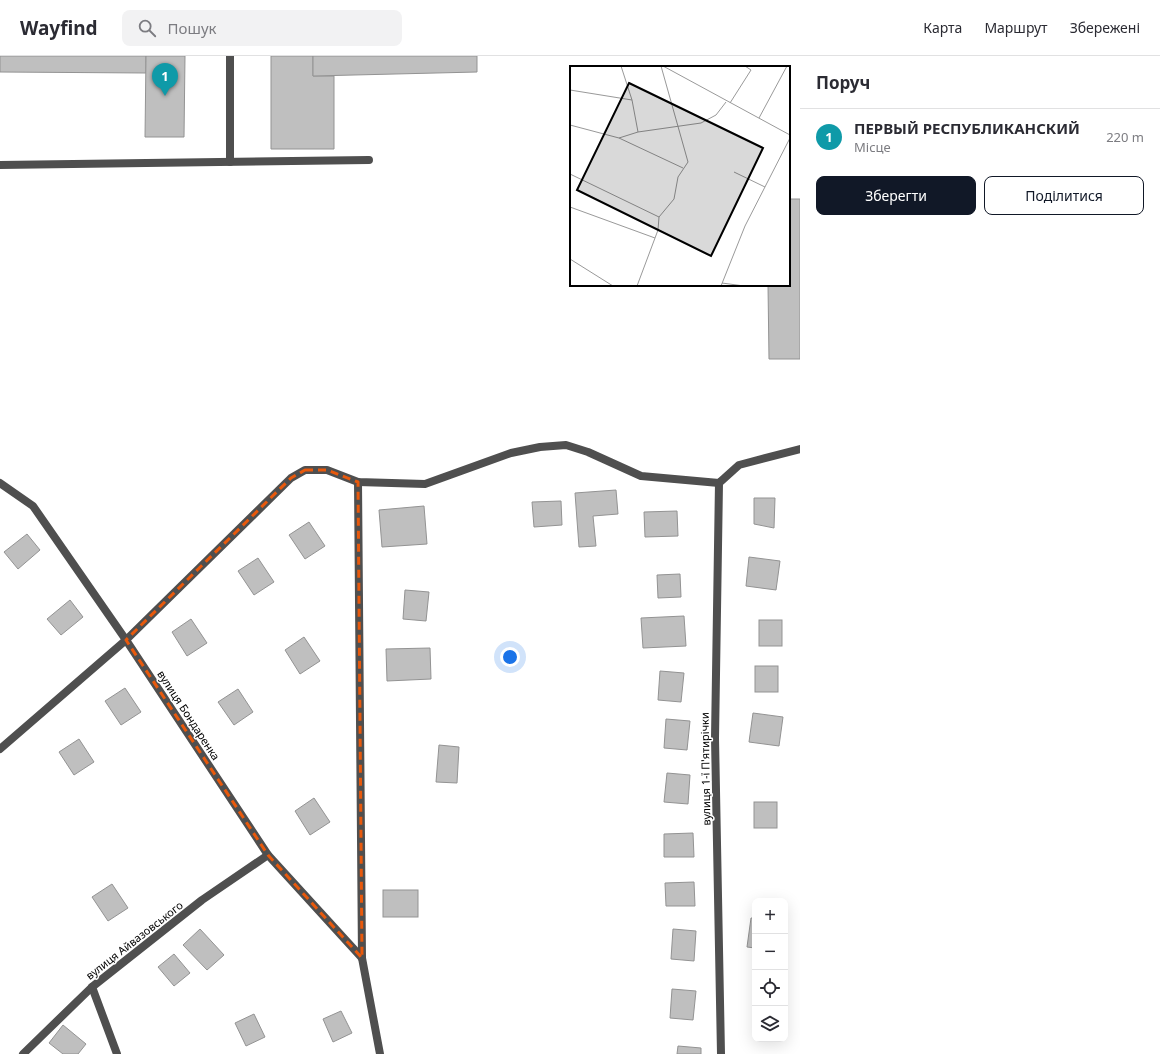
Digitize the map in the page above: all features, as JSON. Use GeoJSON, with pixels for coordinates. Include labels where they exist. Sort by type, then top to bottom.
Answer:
{"type":"FeatureCollection","features":[{"type":"Feature","properties":{"kind":"street"},"geometry":{"type":"LineString","coordinates":[[230,56],[230,162]]}},
{"type":"Feature","properties":{"kind":"street"},"geometry":{"type":"LineString","coordinates":[[0,165],[369,160]]}},
{"type":"Feature","properties":{"kind":"street"},"geometry":{"type":"LineString","coordinates":[[0,749],[126,640],[291,478],[305,470],[327,470],[358,482],[425,484],[512,453],[540,447],[566,445],[588,452],[641,476],[719,483],[739,465],[800,448]]}},
{"type":"Feature","properties":{"kind":"street"},"geometry":{"type":"LineString","coordinates":[[358,482],[362,958],[380,1054]]}},
{"type":"Feature","properties":{"kind":"street","name":"вулиця Бондаренка"},"geometry":{"type":"LineString","coordinates":[[0,483],[33,506],[126,640],[268,856],[362,958]]}},
{"type":"Feature","properties":{"kind":"street","name":"вулиця 1-ї П'ятирічки"},"geometry":{"type":"LineString","coordinates":[[719,483],[715,738],[721,1054]]}},
{"type":"Feature","properties":{"kind":"street","name":"вулиця Айвазовського"},"geometry":{"type":"LineString","coordinates":[[23,1054],[92,986],[202,900],[268,856]]}},
{"type":"Feature","properties":{"kind":"street"},"geometry":{"type":"LineString","coordinates":[[92,986],[116,1054]]}},
{"type":"Feature","properties":{"kind":"highlighted area"},"geometry":{"type":"Polygon","coordinates":[[[305,470],[327,470],[358,482],[362,958],[268,855],[126,640],[291,478],[305,470]]]}},
{"type":"Feature","properties":{"kind":"building"},"geometry":{"type":"Polygon","coordinates":[[[0,56],[146,56],[146,73],[0,72],[0,56]]]}},
{"type":"Feature","properties":{"kind":"building"},"geometry":{"type":"Polygon","coordinates":[[[146,56],[185,56],[184,137],[145,137],[146,56]]]}},
{"type":"Feature","properties":{"kind":"building"},"geometry":{"type":"Polygon","coordinates":[[[271,56],[313,56],[313,76],[334,76],[334,149],[271,149],[271,56]]]}},
{"type":"Feature","properties":{"kind":"building"},"geometry":{"type":"Polygon","coordinates":[[[313,56],[477,56],[477,72],[313,76],[313,56]]]}},
{"type":"Feature","properties":{"kind":"building"},"geometry":{"type":"Polygon","coordinates":[[[790,199],[800,199],[800,359],[769,359],[768,286],[790,286],[790,199]]]}},
{"type":"Feature","properties":{"kind":"building"},"geometry":{"type":"Polygon","coordinates":[[[616,490],[618,514],[593,516],[596,546],[579,547],[575,493],[616,490]]]}},
{"type":"Feature","properties":{"kind":"building"},"geometry":{"type":"Polygon","coordinates":[[[754,498],[775,498],[774,528],[754,524],[754,498]]]}},
{"type":"Feature","properties":{"kind":"building"},"geometry":{"type":"Polygon","coordinates":[[[561,501],[562,525],[534,527],[532,502],[561,501]]]}},
{"type":"Feature","properties":{"kind":"building"},"geometry":{"type":"Polygon","coordinates":[[[424,506],[427,544],[382,547],[379,510],[424,506]]]}},
{"type":"Feature","properties":{"kind":"building"},"geometry":{"type":"Polygon","coordinates":[[[677,511],[678,536],[645,537],[644,512],[677,511]]]}},
{"type":"Feature","properties":{"kind":"building"},"geometry":{"type":"Polygon","coordinates":[[[309,522],[325,546],[305,559],[289,535],[309,522]]]}},
{"type":"Feature","properties":{"kind":"building"},"geometry":{"type":"Polygon","coordinates":[[[27,534],[40,550],[18,569],[4,552],[27,534]]]}},
{"type":"Feature","properties":{"kind":"building"},"geometry":{"type":"Polygon","coordinates":[[[749,557],[780,561],[776,590],[746,586],[749,557]]]}},
{"type":"Feature","properties":{"kind":"building"},"geometry":{"type":"Polygon","coordinates":[[[258,558],[274,582],[254,595],[238,571],[258,558]]]}},
{"type":"Feature","properties":{"kind":"building"},"geometry":{"type":"Polygon","coordinates":[[[680,574],[681,597],[658,598],[657,575],[680,574]]]}},
{"type":"Feature","properties":{"kind":"building"},"geometry":{"type":"Polygon","coordinates":[[[405,590],[429,592],[426,621],[403,619],[405,590]]]}},
{"type":"Feature","properties":{"kind":"building"},"geometry":{"type":"Polygon","coordinates":[[[70,600],[83,617],[61,635],[47,619],[70,600]]]}},
{"type":"Feature","properties":{"kind":"building"},"geometry":{"type":"Polygon","coordinates":[[[684,616],[686,646],[643,648],[641,618],[684,616]]]}},
{"type":"Feature","properties":{"kind":"building"},"geometry":{"type":"Polygon","coordinates":[[[191,619],[207,643],[187,656],[172,632],[191,619]]]}},
{"type":"Feature","properties":{"kind":"building"},"geometry":{"type":"Polygon","coordinates":[[[759,620],[782,620],[782,646],[759,646],[759,620]]]}},
{"type":"Feature","properties":{"kind":"building"},"geometry":{"type":"Polygon","coordinates":[[[304,637],[320,661],[300,674],[285,650],[304,637]]]}},
{"type":"Feature","properties":{"kind":"building"},"geometry":{"type":"Polygon","coordinates":[[[430,648],[431,679],[387,681],[386,649],[430,648]]]}},
{"type":"Feature","properties":{"kind":"building"},"geometry":{"type":"Polygon","coordinates":[[[755,666],[778,666],[778,692],[755,692],[755,666]]]}},
{"type":"Feature","properties":{"kind":"building"},"geometry":{"type":"Polygon","coordinates":[[[660,671],[684,673],[681,702],[658,700],[660,671]]]}},
{"type":"Feature","properties":{"kind":"building"},"geometry":{"type":"Polygon","coordinates":[[[125,688],[141,712],[121,725],[105,701],[125,688]]]}},
{"type":"Feature","properties":{"kind":"building"},"geometry":{"type":"Polygon","coordinates":[[[238,689],[253,712],[234,725],[218,702],[238,689]]]}},
{"type":"Feature","properties":{"kind":"building"},"geometry":{"type":"Polygon","coordinates":[[[753,713],[783,717],[779,746],[749,742],[753,713]]]}},
{"type":"Feature","properties":{"kind":"building"},"geometry":{"type":"Polygon","coordinates":[[[666,719],[690,721],[687,750],[664,748],[666,719]]]}},
{"type":"Feature","properties":{"kind":"building"},"geometry":{"type":"Polygon","coordinates":[[[79,739],[94,762],[74,775],[59,752],[79,739]]]}},
{"type":"Feature","properties":{"kind":"building"},"geometry":{"type":"Polygon","coordinates":[[[439,745],[459,747],[457,783],[436,782],[439,745]]]}},
{"type":"Feature","properties":{"kind":"building"},"geometry":{"type":"Polygon","coordinates":[[[667,773],[690,775],[688,804],[664,802],[667,773]]]}},
{"type":"Feature","properties":{"kind":"building"},"geometry":{"type":"Polygon","coordinates":[[[314,798],[330,822],[310,835],[295,811],[314,798]]]}},
{"type":"Feature","properties":{"kind":"building"},"geometry":{"type":"Polygon","coordinates":[[[754,802],[777,802],[777,828],[754,828],[754,802]]]}},
{"type":"Feature","properties":{"kind":"building"},"geometry":{"type":"Polygon","coordinates":[[[693,833],[694,857],[664,857],[664,834],[693,833]]]}},
{"type":"Feature","properties":{"kind":"building"},"geometry":{"type":"Polygon","coordinates":[[[694,882],[695,906],[666,906],[665,883],[694,882]]]}},
{"type":"Feature","properties":{"kind":"building"},"geometry":{"type":"Polygon","coordinates":[[[112,884],[128,908],[108,921],[92,897],[112,884]]]}},
{"type":"Feature","properties":{"kind":"building"},"geometry":{"type":"Polygon","coordinates":[[[383,890],[418,890],[418,917],[383,917],[383,890]]]}},
{"type":"Feature","properties":{"kind":"building"},"geometry":{"type":"Polygon","coordinates":[[[751,918],[752,918],[752,948],[747,947],[751,918]]]}},
{"type":"Feature","properties":{"kind":"building"},"geometry":{"type":"Polygon","coordinates":[[[200,929],[224,955],[207,970],[183,945],[200,929]]]}},
{"type":"Feature","properties":{"kind":"building"},"geometry":{"type":"Polygon","coordinates":[[[673,929],[696,931],[694,961],[671,959],[673,929]]]}},
{"type":"Feature","properties":{"kind":"building"},"geometry":{"type":"Polygon","coordinates":[[[174,954],[190,973],[174,986],[158,967],[174,954]]]}},
{"type":"Feature","properties":{"kind":"building"},"geometry":{"type":"Polygon","coordinates":[[[672,989],[696,991],[693,1020],[670,1018],[672,989]]]}},
{"type":"Feature","properties":{"kind":"building"},"geometry":{"type":"Polygon","coordinates":[[[341,1011],[352,1033],[333,1042],[323,1019],[341,1011]]]}},
{"type":"Feature","properties":{"kind":"building"},"geometry":{"type":"Polygon","coordinates":[[[254,1014],[265,1037],[246,1046],[235,1023],[254,1014]]]}},
{"type":"Feature","properties":{"kind":"building"},"geometry":{"type":"Polygon","coordinates":[[[63,1025],[86,1044],[78,1054],[63,1054],[49,1043],[63,1025]]]}},
{"type":"Feature","properties":{"kind":"building"},"geometry":{"type":"Polygon","coordinates":[[[678,1046],[701,1048],[701,1054],[677,1054],[678,1046]]]}},
{"type":"Feature","properties":{"kind":"place","name":"ПЕРВЫЙ РЕСПУБЛИКАНСКИЙ"},"geometry":{"type":"Point","coordinates":[165,96]}}]}
